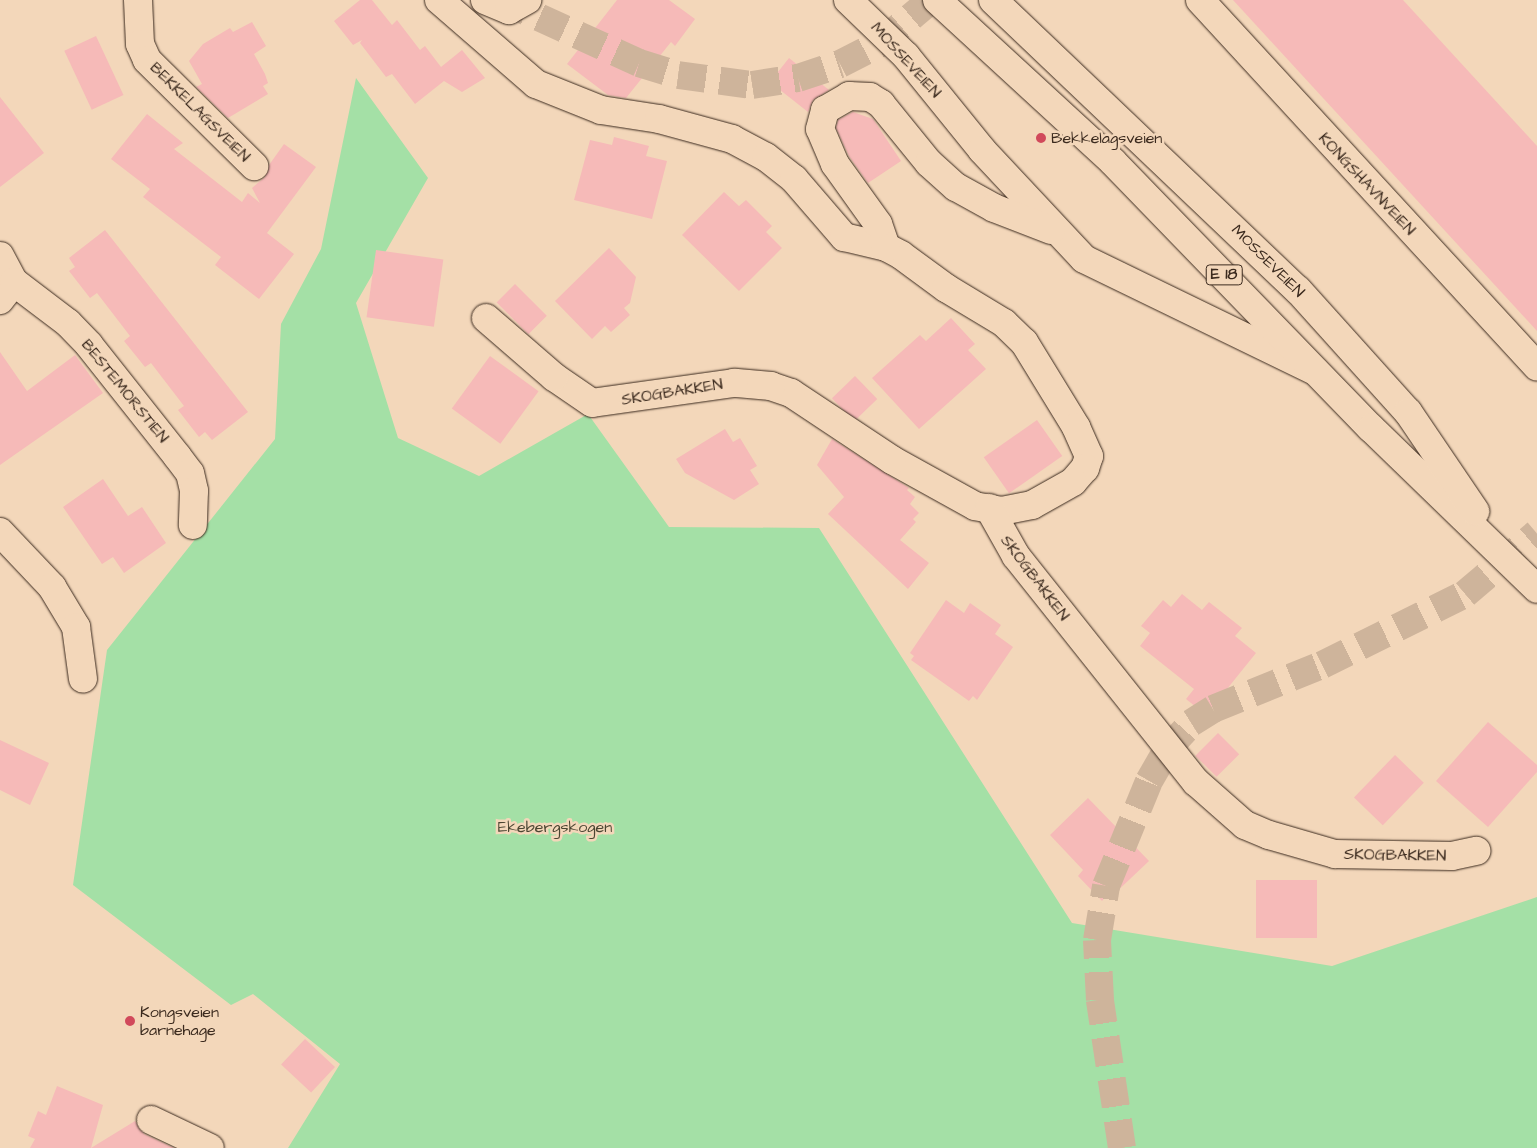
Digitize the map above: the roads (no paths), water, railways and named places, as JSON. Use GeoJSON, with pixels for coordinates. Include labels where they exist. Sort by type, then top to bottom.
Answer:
{"type":"FeatureCollection","features":[{"type":"Feature","properties":{"kind":"main road","name":"BEKKELAGSVEIEN"},"geometry":{"type":"LineString","coordinates":[[138,0],[140,44],[147,60],[254,166]]}},
{"type":"Feature","properties":{"kind":"main road"},"geometry":{"type":"LineString","coordinates":[[439,0],[536,84],[601,110],[659,119],[732,139],[766,158],[794,179],[844,237],[886,247],[946,288],[1004,323],[1024,342],[1076,427],[1089,456],[1085,468],[1073,482],[1032,505],[1014,511],[989,508]]}},
{"type":"Feature","properties":{"kind":"main road"},"geometry":{"type":"LineString","coordinates":[[485,0],[509,10],[527,0]]}},
{"type":"Feature","properties":{"kind":"main road","name":"MOSSEVEIEN"},"geometry":{"type":"LineString","coordinates":[[848,0],[906,56],[982,150],[1084,259],[1108,274],[1210,318],[1323,375]]}},
{"type":"Feature","properties":{"kind":"main road","name":"MOSSEVEIEN"},"geometry":{"type":"LineString","coordinates":[[937,0],[1112,162],[1323,375],[1371,428],[1506,556],[1537,589]]}},
{"type":"Feature","properties":{"kind":"main road","name":"MOSSEVEIEN"},"geometry":{"type":"LineString","coordinates":[[993,0],[1235,228],[1361,357],[1408,412],[1506,556]]}},
{"type":"Feature","properties":{"kind":"main road","name":"KONGSHAVNVEIEN"},"geometry":{"type":"LineString","coordinates":[[1200,0],[1537,366]]}},
{"type":"Feature","properties":{"kind":"main road"},"geometry":{"type":"LineString","coordinates":[[886,247],[878,224],[835,164],[820,129],[825,110],[849,96],[870,97],[881,104],[929,163],[956,187],[994,208],[1057,232]]}},
{"type":"Feature","properties":{"kind":"main road","name":"BESTEMORSTIEN"},"geometry":{"type":"LineString","coordinates":[[0,256],[7,291],[68,323],[89,345],[178,456],[190,473],[194,491],[193,525]]}},
{"type":"Feature","properties":{"kind":"main road","name":"SKOGBAKKEN"},"geometry":{"type":"LineString","coordinates":[[486,318],[554,377],[592,402],[734,383],[770,386],[791,393],[816,408],[892,460],[944,491],[989,508],[1016,556],[1196,782],[1246,824],[1269,835],[1335,854],[1452,856],[1476,851]]}},
{"type":"Feature","properties":{"kind":"main road"},"geometry":{"type":"LineString","coordinates":[[0,532],[52,587],[76,627],[83,679]]}},
{"type":"Feature","properties":{"kind":"main road"},"geometry":{"type":"LineString","coordinates":[[151,1120],[210,1148]]}},
{"type":"Feature","properties":{"kind":"tunnel"},"geometry":{"type":"LineString","coordinates":[[501,0],[639,63],[678,75],[752,85],[798,78],[840,64],[879,44],[931,0]]}},
{"type":"Feature","properties":{"kind":"tunnel"},"geometry":{"type":"LineString","coordinates":[[1122,1148],[1100,1000],[1097,940],[1106,886],[1149,781],[1166,751],[1191,723],[1213,709],[1322,665],[1465,594],[1537,533]]}},
{"type":"Feature","properties":{"kind":"place","name":"Bekkelagsveien"},"geometry":{"type":"Point","coordinates":[1041,138]}},
{"type":"Feature","properties":{"kind":"place","name":"Kongsveien barnehage"},"geometry":{"type":"Point","coordinates":[130,1021]}},
{"type":"Feature","properties":{"kind":"park label","name":"Ekebergskogen"},"geometry":{"type":"Point","coordinates":[555,827]}}]}
